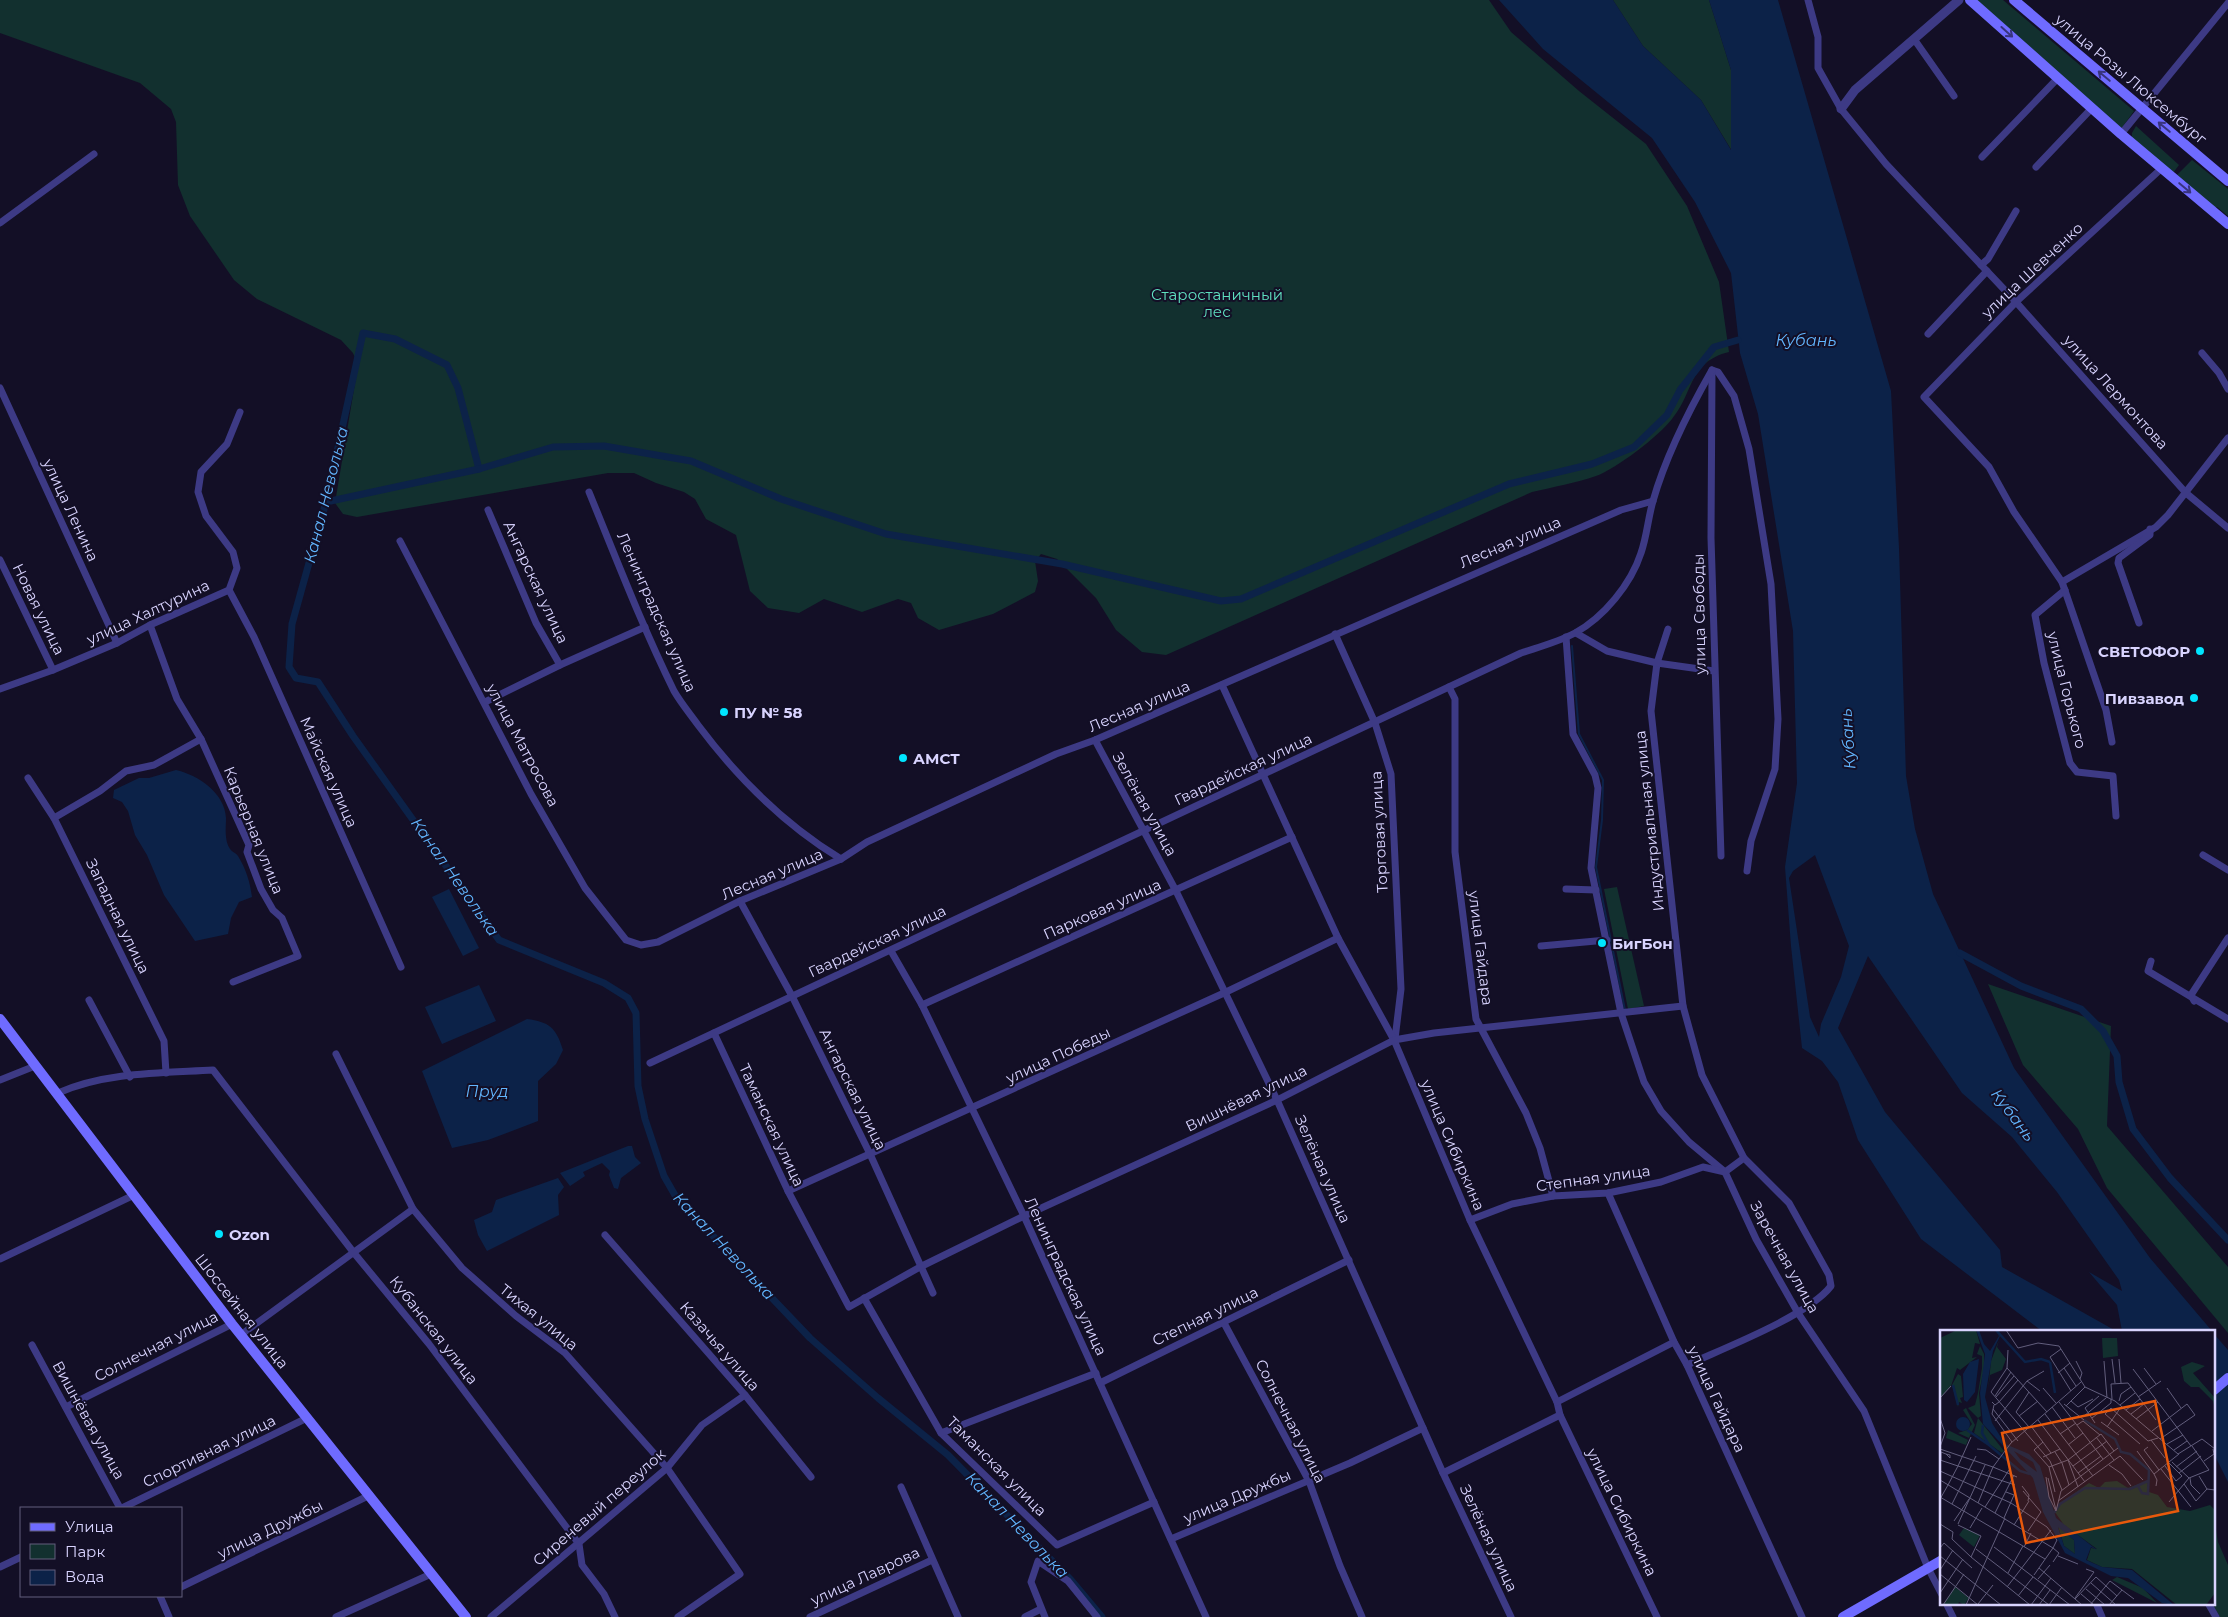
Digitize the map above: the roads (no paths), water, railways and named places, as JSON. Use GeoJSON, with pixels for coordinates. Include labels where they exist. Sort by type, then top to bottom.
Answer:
{"type":"FeatureCollection","features":[{"type":"Feature","properties":{"kind":"main road"},"geometry":{"type":"LineString","coordinates":[[1970,0],[2121,134],[2228,224]]}},
{"type":"Feature","properties":{"kind":"main road","name":"улица Розы Люксембург"},"geometry":{"type":"LineString","coordinates":[[2014,0],[2228,181]]}},
{"type":"Feature","properties":{"kind":"main road","name":"Шоссейная улица"},"geometry":{"type":"LineString","coordinates":[[0,1019],[232,1324],[242,1334],[466,1617]]}},
{"type":"Feature","properties":{"kind":"main road"},"geometry":{"type":"LineString","coordinates":[[2216,1388],[2228,1378]]}},
{"type":"Feature","properties":{"kind":"main road"},"geometry":{"type":"LineString","coordinates":[[1843,1617],[1940,1561]]}},
{"type":"Feature","properties":{"kind":"street"},"geometry":{"type":"LineString","coordinates":[[1841,109],[1855,90],[1959,0]]}},
{"type":"Feature","properties":{"kind":"street","name":"улица Лермонтова"},"geometry":{"type":"LineString","coordinates":[[1810,1],[1818,37],[1818,68],[1841,109],[1886,164],[2016,302],[2186,493],[2228,528]]}},
{"type":"Feature","properties":{"kind":"street"},"geometry":{"type":"LineString","coordinates":[[2121,134],[2228,3]]}},
{"type":"Feature","properties":{"kind":"street"},"geometry":{"type":"LineString","coordinates":[[1914,39],[1954,96]]}},
{"type":"Feature","properties":{"kind":"street"},"geometry":{"type":"LineString","coordinates":[[1982,158],[2058,78]]}},
{"type":"Feature","properties":{"kind":"street"},"geometry":{"type":"LineString","coordinates":[[2036,167],[2092,108]]}},
{"type":"Feature","properties":{"kind":"street"},"geometry":{"type":"LineString","coordinates":[[0,223],[94,154]]}},
{"type":"Feature","properties":{"kind":"street","name":"улица Шевченко"},"geometry":{"type":"LineString","coordinates":[[2062,582],[2014,512],[1989,467],[1924,397],[2016,302],[2162,168]]}},
{"type":"Feature","properties":{"kind":"street"},"geometry":{"type":"LineString","coordinates":[[1928,334],[1984,268],[2016,211]]}},
{"type":"Feature","properties":{"kind":"street"},"geometry":{"type":"LineString","coordinates":[[2202,353],[2219,373],[2228,388]]}},
{"type":"Feature","properties":{"kind":"street"},"geometry":{"type":"LineString","coordinates":[[1712,370],[1718,372],[1734,396],[1749,449],[1771,584],[1778,719],[1775,769],[1751,841],[1747,871]]}},
{"type":"Feature","properties":{"kind":"street","name":"Гвардейская улица"},"geometry":{"type":"LineString","coordinates":[[650,1063],[1521,653],[1576,633],[1614,599],[1633,574],[1641,552],[1653,501],[1671,449],[1712,370]]}},
{"type":"Feature","properties":{"kind":"street","name":"улица Свободы"},"geometry":{"type":"LineString","coordinates":[[1712,370],[1711,528],[1721,856]]}},
{"type":"Feature","properties":{"kind":"street","name":"улица Ленина"},"geometry":{"type":"LineString","coordinates":[[0,388],[117,643]]}},
{"type":"Feature","properties":{"kind":"street","name":"улица Халтурина"},"geometry":{"type":"LineString","coordinates":[[0,689],[53,670],[117,643],[150,625],[229,590],[237,568],[233,552],[206,516],[198,492],[201,472],[227,444],[240,412]]}},
{"type":"Feature","properties":{"kind":"street"},"geometry":{"type":"LineString","coordinates":[[2112,742],[2106,710],[2062,582],[2150,529],[2168,516],[2228,438]]}},
{"type":"Feature","properties":{"kind":"street","name":"Ленинградская улица"},"geometry":{"type":"LineString","coordinates":[[589,492],[645,627],[675,692],[719,753],[811,841],[841,859]]}},
{"type":"Feature","properties":{"kind":"street","name":"Лесная улица"},"geometry":{"type":"LineString","coordinates":[[641,945],[658,942],[740,901],[841,859],[867,842],[1056,754],[1095,740],[1621,510],[1653,501]]}},
{"type":"Feature","properties":{"kind":"street","name":"Ангарская улица"},"geometry":{"type":"LineString","coordinates":[[488,510],[536,622],[560,665]]}},
{"type":"Feature","properties":{"kind":"street"},"geometry":{"type":"LineString","coordinates":[[2139,623],[2118,563],[2119,558],[2150,536],[2150,529]]}},
{"type":"Feature","properties":{"kind":"street","name":"улица Матросова"},"geometry":{"type":"LineString","coordinates":[[400,541],[532,794],[585,888],[626,940],[641,945]]}},
{"type":"Feature","properties":{"kind":"street","name":"Новая улица"},"geometry":{"type":"LineString","coordinates":[[0,560],[53,670]]}},
{"type":"Feature","properties":{"kind":"street","name":"Майская улица"},"geometry":{"type":"LineString","coordinates":[[229,590],[254,637],[401,967]]}},
{"type":"Feature","properties":{"kind":"street","name":"улица Горького"},"geometry":{"type":"LineString","coordinates":[[2065,590],[2035,615],[2044,663],[2070,763],[2077,772],[2113,776],[2116,816]]}},
{"type":"Feature","properties":{"kind":"street","name":"Карьерная улица"},"geometry":{"type":"LineString","coordinates":[[150,625],[177,699],[201,739],[249,845],[247,852],[261,890],[273,910],[282,918],[298,956],[233,982]]}},
{"type":"Feature","properties":{"kind":"street"},"geometry":{"type":"LineString","coordinates":[[485,702],[560,665],[645,627]]}},
{"type":"Feature","properties":{"kind":"street","name":"Индустриальная улица"},"geometry":{"type":"LineString","coordinates":[[1668,630],[1657,663],[1651,712],[1683,1006],[1702,1075],[1744,1158],[1789,1203],[1828,1275],[1831,1286],[1798,1313]]}},
{"type":"Feature","properties":{"kind":"street"},"geometry":{"type":"LineString","coordinates":[[1576,633],[1607,651],[1657,663],[1714,670]]}},
{"type":"Feature","properties":{"kind":"street","name":"Торговая улица"},"geometry":{"type":"LineString","coordinates":[[1335,634],[1375,723],[1389,762],[1393,788],[1401,989],[1394,1040]]}},
{"type":"Feature","properties":{"kind":"street","name":"Заречная улица"},"geometry":{"type":"LineString","coordinates":[[1566,637],[1573,734],[1595,774],[1598,788],[1590,868],[1607,940],[1621,1013],[1644,1082],[1661,1111],[1689,1142],[1725,1172],[1756,1239],[1798,1313],[1864,1411],[1928,1568],[1940,1591]]}},
{"type":"Feature","properties":{"kind":"street","name":"улица Сибиркина"},"geometry":{"type":"LineString","coordinates":[[1222,685],[1338,938],[1394,1040],[1470,1220],[1557,1402],[1560,1415],[1658,1617]]}},
{"type":"Feature","properties":{"kind":"street","name":"улица Гайдара"},"geometry":{"type":"LineString","coordinates":[[1449,687],[1455,699],[1455,852],[1476,1018],[1526,1113],[1540,1148],[1553,1196]]}},
{"type":"Feature","properties":{"kind":"street"},"geometry":{"type":"LineString","coordinates":[[54,818],[100,791],[126,771],[154,765],[201,739]]}},
{"type":"Feature","properties":{"kind":"street","name":"Зелёная улица"},"geometry":{"type":"LineString","coordinates":[[1095,740],[1176,891],[1224,994],[1277,1100],[1443,1473],[1511,1617]]}},
{"type":"Feature","properties":{"kind":"street","name":"Западная улица"},"geometry":{"type":"LineString","coordinates":[[28,778],[54,818],[164,1041],[166,1073]]}},
{"type":"Feature","properties":{"kind":"street","name":"Парковая улица"},"geometry":{"type":"LineString","coordinates":[[922,1005],[1292,837]]}},
{"type":"Feature","properties":{"kind":"street"},"geometry":{"type":"LineString","coordinates":[[2203,855],[2228,870]]}},
{"type":"Feature","properties":{"kind":"street"},"geometry":{"type":"LineString","coordinates":[[1566,889],[1596,890]]}},
{"type":"Feature","properties":{"kind":"street","name":"Ангарская улица"},"geometry":{"type":"LineString","coordinates":[[740,901],[792,996],[870,1154],[920,1268],[933,1293]]}},
{"type":"Feature","properties":{"kind":"street","name":"улица Победы"},"geometry":{"type":"LineString","coordinates":[[788,1191],[1224,994],[1338,938]]}},
{"type":"Feature","properties":{"kind":"street"},"geometry":{"type":"LineString","coordinates":[[2194,1000],[2191,995],[2196,985],[2228,938]]}},
{"type":"Feature","properties":{"kind":"street"},"geometry":{"type":"LineString","coordinates":[[1541,946],[1607,940]]}},
{"type":"Feature","properties":{"kind":"street","name":"Ленинградская улица"},"geometry":{"type":"LineString","coordinates":[[891,951],[922,1005],[1024,1216],[1206,1617]]}},
{"type":"Feature","properties":{"kind":"street"},"geometry":{"type":"LineString","coordinates":[[2151,961],[2148,971],[2228,1019]]}},
{"type":"Feature","properties":{"kind":"street"},"geometry":{"type":"LineString","coordinates":[[89,1000],[130,1077]]}},
{"type":"Feature","properties":{"kind":"street","name":"Вишнёвая улица"},"geometry":{"type":"LineString","coordinates":[[849,1307],[920,1268],[1024,1216],[1277,1100],[1394,1040],[1482,1028],[1683,1006]]}},
{"type":"Feature","properties":{"kind":"street","name":"Таманская улица"},"geometry":{"type":"LineString","coordinates":[[714,1033],[788,1191],[849,1307]]}},
{"type":"Feature","properties":{"kind":"street","name":"Тихая улица"},"geometry":{"type":"LineString","coordinates":[[336,1054],[413,1209],[462,1268],[516,1316],[565,1353],[667,1468],[740,1574],[678,1617]]}},
{"type":"Feature","properties":{"kind":"street"},"geometry":{"type":"LineString","coordinates":[[0,1080],[35,1066]]}},
{"type":"Feature","properties":{"kind":"street","name":"Кубанская улица"},"geometry":{"type":"LineString","coordinates":[[166,1073],[212,1070],[354,1253],[429,1344],[580,1544],[582,1565],[604,1594],[615,1617]]}},
{"type":"Feature","properties":{"kind":"street"},"geometry":{"type":"LineString","coordinates":[[58,1093],[82,1083],[166,1073]]}},
{"type":"Feature","properties":{"kind":"street"},"geometry":{"type":"LineString","coordinates":[[1725,1172],[1744,1158]]}},
{"type":"Feature","properties":{"kind":"street","name":"Степная улица"},"geometry":{"type":"LineString","coordinates":[[1470,1220],[1512,1204],[1553,1196],[1608,1193],[1661,1182],[1703,1167],[1725,1172]]}},
{"type":"Feature","properties":{"kind":"street","name":"улица Гайдара"},"geometry":{"type":"LineString","coordinates":[[1608,1193],[1674,1342],[1687,1365],[1802,1617]]}},
{"type":"Feature","properties":{"kind":"street"},"geometry":{"type":"LineString","coordinates":[[0,1259],[134,1195]]}},
{"type":"Feature","properties":{"kind":"street"},"geometry":{"type":"LineString","coordinates":[[242,1334],[413,1209]]}},
{"type":"Feature","properties":{"kind":"street","name":"Казачья улица"},"geometry":{"type":"LineString","coordinates":[[605,1235],[745,1396],[811,1477]]}},
{"type":"Feature","properties":{"kind":"street","name":"Степная улица"},"geometry":{"type":"LineString","coordinates":[[1100,1383],[1349,1260]]}},
{"type":"Feature","properties":{"kind":"street","name":"Таманская улица"},"geometry":{"type":"LineString","coordinates":[[864,1298],[941,1433],[1057,1545],[1154,1502]]}},
{"type":"Feature","properties":{"kind":"street"},"geometry":{"type":"LineString","coordinates":[[1687,1365],[1798,1313]]}},
{"type":"Feature","properties":{"kind":"street","name":"Солнечная улица"},"geometry":{"type":"LineString","coordinates":[[1224,1323],[1309,1481],[1340,1566],[1362,1617]]}},
{"type":"Feature","properties":{"kind":"street","name":"Солнечная улица"},"geometry":{"type":"LineString","coordinates":[[66,1407],[232,1324]]}},
{"type":"Feature","properties":{"kind":"street"},"geometry":{"type":"LineString","coordinates":[[1557,1402],[1674,1342]]}},
{"type":"Feature","properties":{"kind":"street","name":"Вишнёвая улица"},"geometry":{"type":"LineString","coordinates":[[32,1345],[120,1507]]}},
{"type":"Feature","properties":{"kind":"street"},"geometry":{"type":"LineString","coordinates":[[941,1433],[1096,1373]]}},
{"type":"Feature","properties":{"kind":"street","name":"Сиреневый переулок"},"geometry":{"type":"LineString","coordinates":[[491,1617],[580,1544],[667,1468],[702,1426],[745,1396]]}},
{"type":"Feature","properties":{"kind":"street"},"geometry":{"type":"LineString","coordinates":[[1443,1473],[1560,1415]]}},
{"type":"Feature","properties":{"kind":"street","name":"Спортивная улица"},"geometry":{"type":"LineString","coordinates":[[123,1507],[308,1418]]}},
{"type":"Feature","properties":{"kind":"street","name":"улица Дружбы"},"geometry":{"type":"LineString","coordinates":[[1171,1539],[1309,1481],[1423,1428]]}},
{"type":"Feature","properties":{"kind":"street"},"geometry":{"type":"LineString","coordinates":[[901,1487],[958,1617]]}},
{"type":"Feature","properties":{"kind":"street","name":"улица Дружбы"},"geometry":{"type":"LineString","coordinates":[[182,1588],[370,1496]]}},
{"type":"Feature","properties":{"kind":"street"},"geometry":{"type":"LineString","coordinates":[[0,1567],[20,1557]]}},
{"type":"Feature","properties":{"kind":"street","name":"улица Лаврова"},"geometry":{"type":"LineString","coordinates":[[810,1617],[932,1560]]}},
{"type":"Feature","properties":{"kind":"street"},"geometry":{"type":"LineString","coordinates":[[1045,1617],[1031,1582],[1038,1561],[1068,1581],[1097,1617]]}},
{"type":"Feature","properties":{"kind":"street"},"geometry":{"type":"LineString","coordinates":[[336,1617],[431,1574]]}},
{"type":"Feature","properties":{"kind":"street"},"geometry":{"type":"LineString","coordinates":[[161,1597],[169,1617]]}},
{"type":"Feature","properties":{"kind":"street"},"geometry":{"type":"LineString","coordinates":[[1946,1604],[1953,1617]]}},
{"type":"Feature","properties":{"kind":"street"},"geometry":{"type":"LineString","coordinates":[[2096,1604],[2102,1617]]}},
{"type":"Feature","properties":{"kind":"street"},"geometry":{"type":"LineString","coordinates":[[2209,1604],[2216,1617]]}},
{"type":"Feature","properties":{"kind":"street"},"geometry":{"type":"LineString","coordinates":[[1025,1617],[1041,1609]]}},
{"type":"Feature","properties":{"kind":"water","name":"Кубань"},"geometry":{"type":"Polygon","coordinates":[[[1499,0],[1613,0],[1643,46],[1701,100],[1731,150],[1731,70],[1709,0],[1778,0],[1891,391],[1899,548],[1906,776],[1915,829],[1933,894],[2014,1068],[2150,1258],[2211,1330],[2122,1330],[2117,1305],[2089,1272],[2122,1291],[2119,1280],[2057,1192],[2012,1137],[1962,1093],[1868,956],[1838,1028],[1885,1112],[2000,1250],[2002,1267],[2114,1330],[2041,1330],[1921,1239],[1858,1140],[1838,1082],[1822,1061],[1802,1048],[1785,867],[1797,783],[1793,631],[1758,414],[1740,353],[1731,273],[1695,202],[1652,138],[1543,49],[1499,0]],[[1815,855],[1793,871],[1789,878],[1810,1017],[1819,1037],[1821,1024],[1841,977],[1849,946],[1815,855]]]}},
{"type":"Feature","properties":{"kind":"water"},"geometry":{"type":"Polygon","coordinates":[[[176,770],[193,776],[209,786],[221,801],[226,818],[227,842],[243,866],[249,881],[252,897],[239,902],[231,918],[228,934],[195,941],[164,895],[147,855],[135,835],[128,811],[122,802],[113,798],[114,790],[139,778],[149,778],[176,770]]]}},
{"type":"Feature","properties":{"kind":"water"},"geometry":{"type":"Polygon","coordinates":[[[449,889],[479,948],[463,956],[432,897],[449,889]]]}},
{"type":"Feature","properties":{"kind":"water"},"geometry":{"type":"Polygon","coordinates":[[[479,985],[496,1021],[442,1044],[425,1007],[479,985]]]}},
{"type":"Feature","properties":{"kind":"water","name":"Пруд"},"geometry":{"type":"Polygon","coordinates":[[[527,1019],[541,1022],[551,1027],[558,1036],[563,1050],[556,1064],[538,1081],[538,1121],[488,1140],[452,1148],[422,1071],[527,1019]]]}},
{"type":"Feature","properties":{"kind":"water"},"geometry":{"type":"Polygon","coordinates":[[[632,1146],[635,1157],[641,1163],[621,1178],[618,1189],[614,1188],[609,1175],[610,1171],[602,1163],[583,1172],[585,1176],[570,1186],[560,1173],[632,1146]]]}},
{"type":"Feature","properties":{"kind":"water"},"geometry":{"type":"Polygon","coordinates":[[[558,1178],[564,1187],[558,1195],[559,1215],[487,1251],[478,1235],[474,1220],[492,1212],[496,1200],[558,1178]]]}},
{"type":"Feature","properties":{"kind":"water"},"geometry":{"type":"Polygon","coordinates":[[[2216,1336],[2228,1350],[2228,1482],[2216,1458],[2216,1336]]]}},
{"type":"Feature","properties":{"kind":"waterway","name":"Канал Неволька"},"geometry":{"type":"LineString","coordinates":[[479,469],[458,388],[447,365],[395,339],[363,333],[326,502],[292,624],[289,667],[296,678],[318,682],[353,736],[499,940],[604,983],[628,998],[636,1013],[638,1086],[645,1119],[664,1176],[676,1197],[810,1338],[878,1398],[948,1455],[1071,1580],[1102,1617]]}},
{"type":"Feature","properties":{"kind":"waterway"},"geometry":{"type":"LineString","coordinates":[[326,502],[479,469],[553,447],[604,446],[691,461],[781,499],[886,534],[1062,564],[1221,601],[1241,599],[1509,484],[1592,464],[1634,447],[1667,415],[1680,390],[1714,347],[1738,340]]}},
{"type":"Feature","properties":{"kind":"waterway"},"geometry":{"type":"LineString","coordinates":[[1572,646],[1579,734],[1603,780],[1602,820],[1596,867],[1625,1010]]}},
{"type":"Feature","properties":{"kind":"waterway"},"geometry":{"type":"LineString","coordinates":[[1960,953],[2021,986],[2081,1009],[2103,1031],[2117,1056],[2119,1082],[2133,1129],[2170,1178],[2228,1240]]}},
{"type":"Feature","properties":{"kind":"place","name":"СВЕТОФОР"},"geometry":{"type":"Point","coordinates":[2200,651]}},
{"type":"Feature","properties":{"kind":"place","name":"Пивзавод"},"geometry":{"type":"Point","coordinates":[2194,698]}},
{"type":"Feature","properties":{"kind":"place","name":"ПУ № 58"},"geometry":{"type":"Point","coordinates":[724,712]}},
{"type":"Feature","properties":{"kind":"place","name":"АМСТ"},"geometry":{"type":"Point","coordinates":[903,758]}},
{"type":"Feature","properties":{"kind":"place","name":"БигБон"},"geometry":{"type":"Point","coordinates":[1602,943]}},
{"type":"Feature","properties":{"kind":"place","name":"Ozon"},"geometry":{"type":"Point","coordinates":[219,1234]}},
{"type":"Feature","properties":{"kind":"park label","name":"Старостаничный лес"},"geometry":{"type":"Point","coordinates":[1217,302]}}]}
